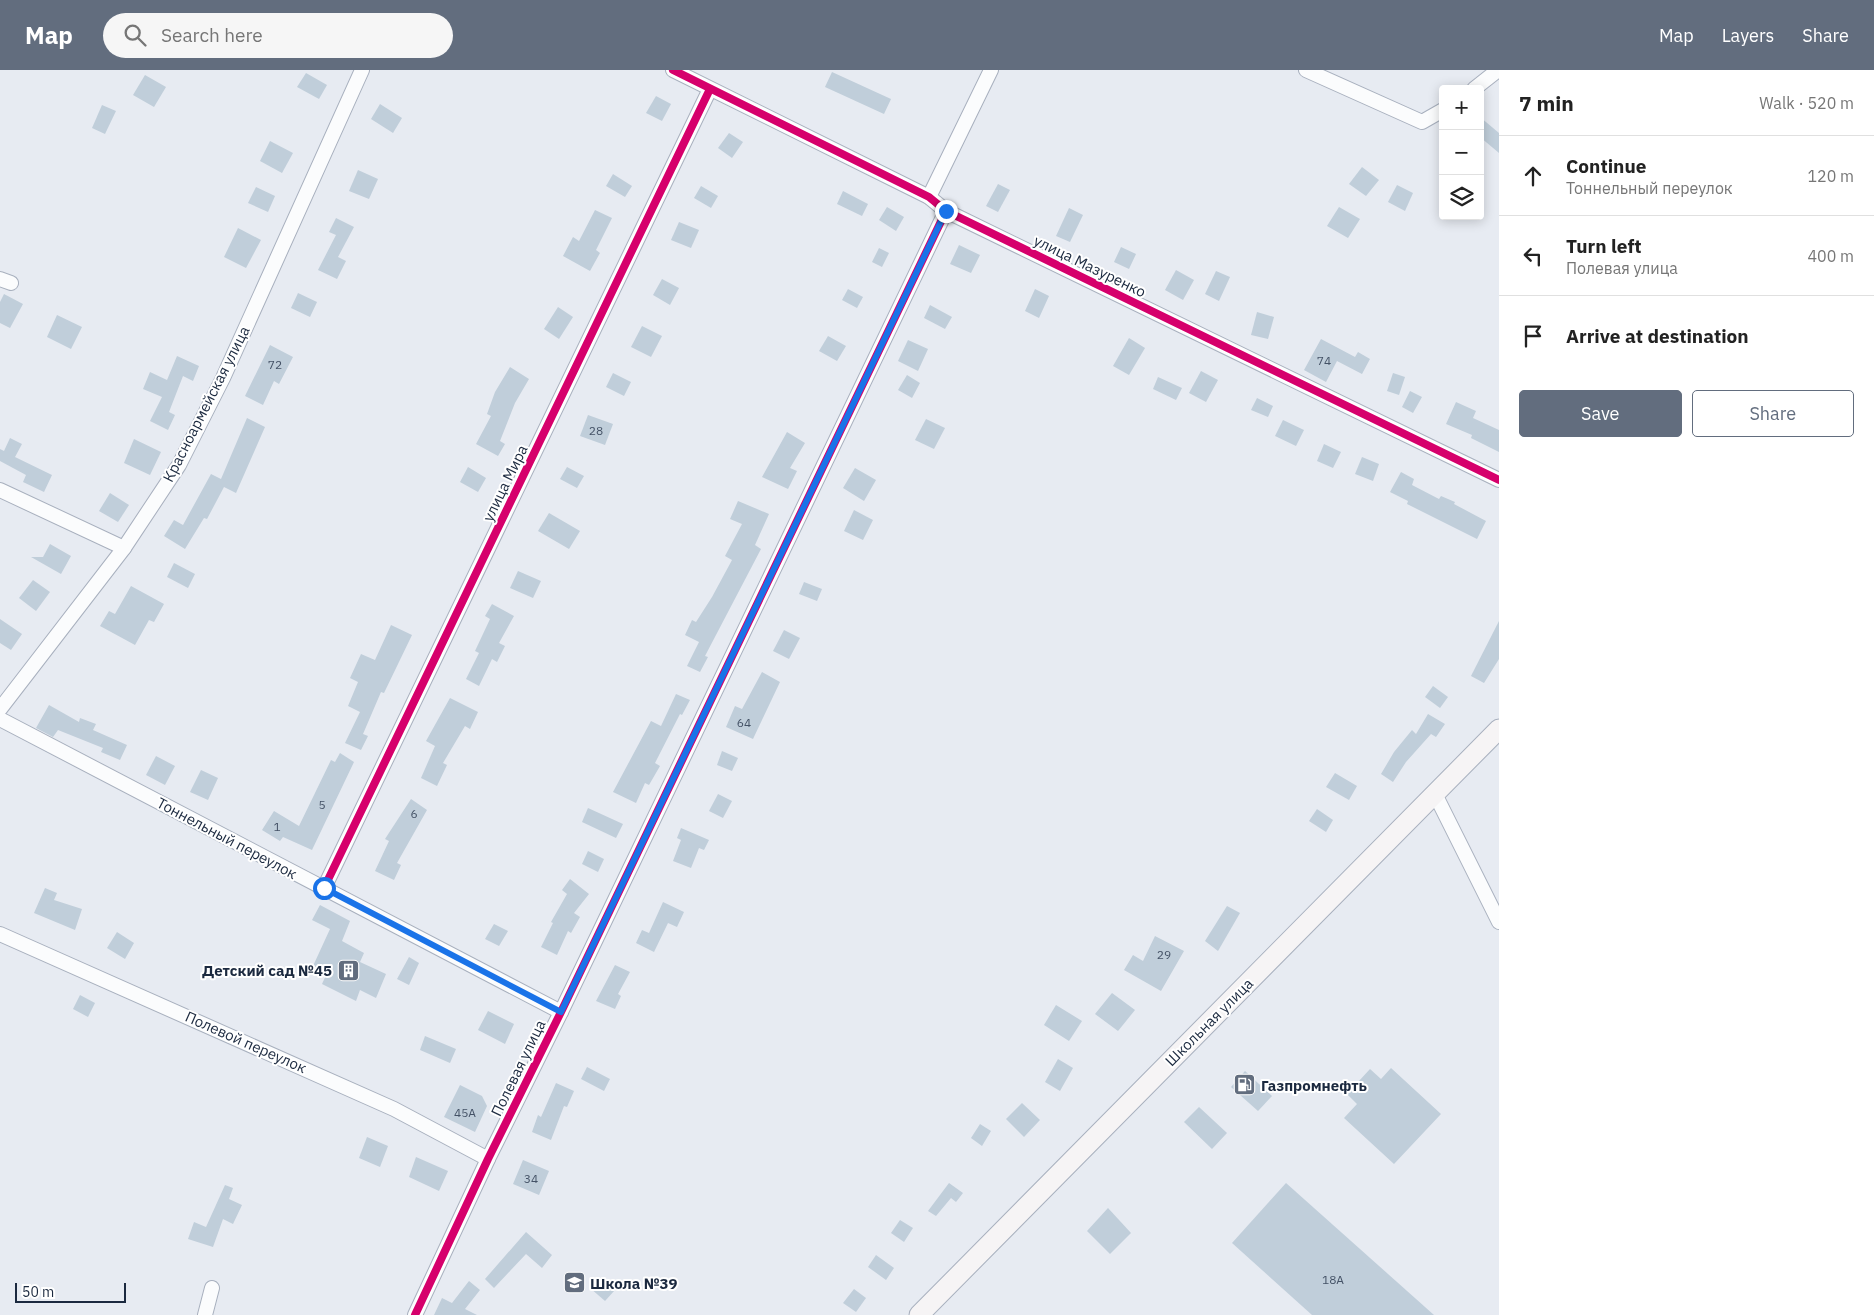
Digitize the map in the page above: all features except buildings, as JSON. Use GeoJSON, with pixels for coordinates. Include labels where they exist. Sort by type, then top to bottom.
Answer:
{"type":"FeatureCollection","features":[{"type":"Feature","properties":{"kind":"main road","name":"Школьная улица"},"geometry":{"type":"LineString","coordinates":[[919,1315],[1499,729]]}},
{"type":"Feature","properties":{"kind":"street","name":"Красноармейская улица"},"geometry":{"type":"LineString","coordinates":[[0,709],[124,548],[178,465],[223,378],[362,70]]}},
{"type":"Feature","properties":{"kind":"street","name":"улица Мазуренко"},"geometry":{"type":"LineString","coordinates":[[673,70],[929,197],[946,211],[1499,480]]}},
{"type":"Feature","properties":{"kind":"street"},"geometry":{"type":"LineString","coordinates":[[929,197],[991,70]]}},
{"type":"Feature","properties":{"kind":"street"},"geometry":{"type":"LineString","coordinates":[[1306,70],[1422,122],[1439,112]]}},
{"type":"Feature","properties":{"kind":"street"},"geometry":{"type":"LineString","coordinates":[[1479,85],[1498,70]]}},
{"type":"Feature","properties":{"kind":"street","name":"улица Мира"},"geometry":{"type":"LineString","coordinates":[[324,888],[710,89]]}},
{"type":"Feature","properties":{"kind":"street","name":"Полевая улица"},"geometry":{"type":"LineString","coordinates":[[415,1315],[488,1159],[561,1012],[946,211]]}},
{"type":"Feature","properties":{"kind":"street"},"geometry":{"type":"LineString","coordinates":[[0,490],[124,548]]}},
{"type":"Feature","properties":{"kind":"street","name":"Тоннельный переулок"},"geometry":{"type":"LineString","coordinates":[[0,718],[561,1012]]}},
{"type":"Feature","properties":{"kind":"street"},"geometry":{"type":"LineString","coordinates":[[1435,794],[1499,922]]}},
{"type":"Feature","properties":{"kind":"street","name":"Полевой переулок"},"geometry":{"type":"LineString","coordinates":[[0,934],[376,1101],[488,1159]]}},
{"type":"Feature","properties":{"kind":"street"},"geometry":{"type":"LineString","coordinates":[[205,1315],[212,1288]]}},
{"type":"Feature","properties":{"kind":"cycle path"},"geometry":{"type":"LineString","coordinates":[[673,70],[929,197],[946,211],[1499,480]]}},
{"type":"Feature","properties":{"kind":"cycle path"},"geometry":{"type":"LineString","coordinates":[[324,888],[710,89]]}},
{"type":"Feature","properties":{"kind":"cycle path"},"geometry":{"type":"LineString","coordinates":[[415,1315],[488,1159],[561,1012],[946,211]]}},
{"type":"Feature","properties":{"kind":"place","name":"Детский сад №45"},"geometry":{"type":"Point","coordinates":[348,970]}},
{"type":"Feature","properties":{"kind":"place","name":"Газпромнефть"},"geometry":{"type":"Point","coordinates":[1245,1085]}},
{"type":"Feature","properties":{"kind":"place","name":"Школа №39"},"geometry":{"type":"Point","coordinates":[574,1283]}},
{"type":"Feature","properties":{"kind":"route"},"geometry":{"type":"LineString","coordinates":[[324,888],[561,1012],[946,211]]}}]}
